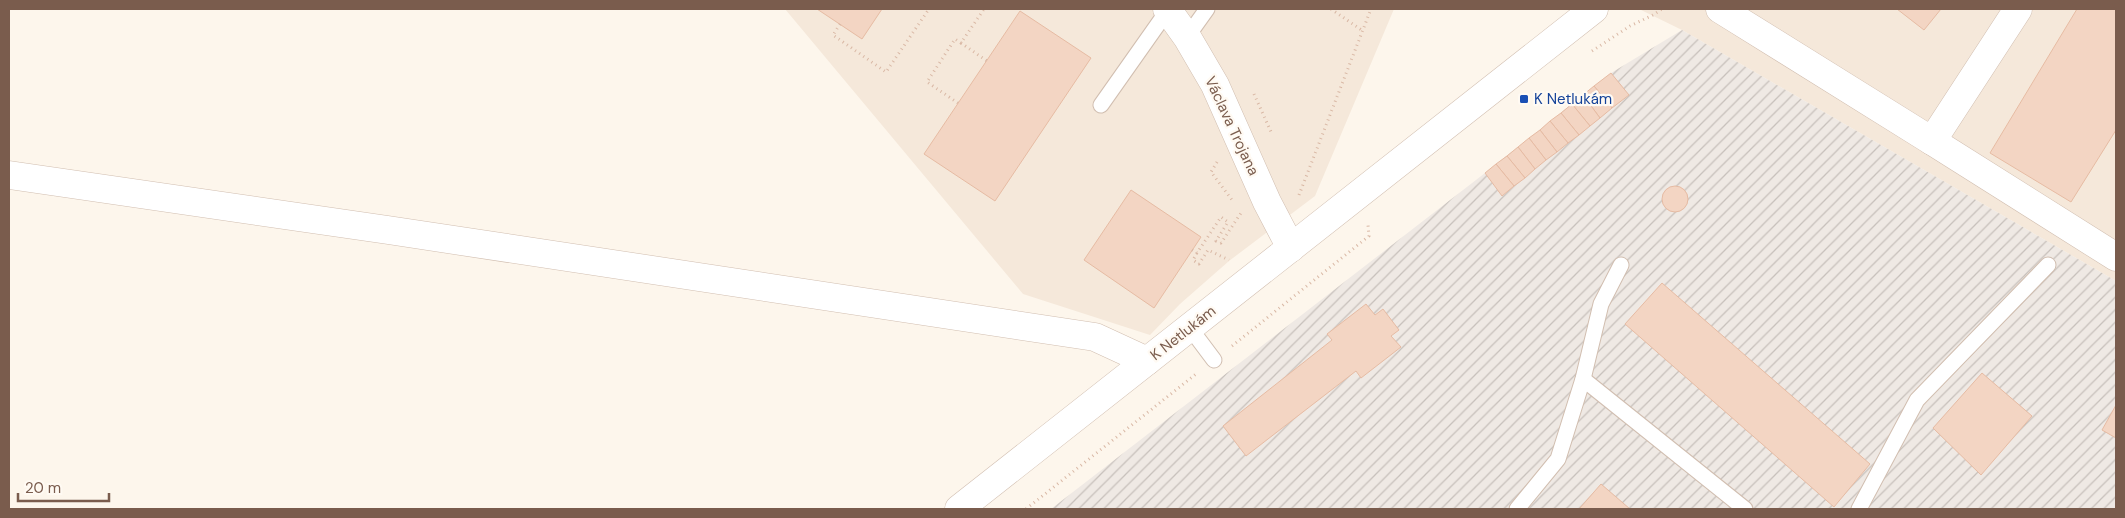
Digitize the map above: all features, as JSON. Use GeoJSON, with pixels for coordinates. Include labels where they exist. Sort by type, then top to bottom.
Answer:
{"type":"FeatureCollection","features":[{"type":"Feature","properties":{"kind":"street","name":"Václava Trojana"},"geometry":{"type":"LineString","coordinates":[[1167,9],[1187,37],[1215,85],[1267,202],[1291,248]]}},
{"type":"Feature","properties":{"kind":"street","name":"K Netlukám"},"geometry":{"type":"LineString","coordinates":[[960,509],[1594,9]]}},
{"type":"Feature","properties":{"kind":"street"},"geometry":{"type":"LineString","coordinates":[[1720,9],[2116,257]]}},
{"type":"Feature","properties":{"kind":"street"},"geometry":{"type":"LineString","coordinates":[[1932,141],[2018,9]]}},
{"type":"Feature","properties":{"kind":"street"},"geometry":{"type":"LineString","coordinates":[[9,175],[388,230],[1095,337],[1147,361]]}},
{"type":"Feature","properties":{"kind":"lane"},"geometry":{"type":"LineString","coordinates":[[1101,105],[1167,9]]}},
{"type":"Feature","properties":{"kind":"lane"},"geometry":{"type":"LineString","coordinates":[[1187,37],[1207,9]]}},
{"type":"Feature","properties":{"kind":"lane"},"geometry":{"type":"LineString","coordinates":[[1517,509],[1558,459],[1582,379],[1601,304],[1621,265]]}},
{"type":"Feature","properties":{"kind":"lane"},"geometry":{"type":"LineString","coordinates":[[1860,509],[1917,400],[2048,265]]}},
{"type":"Feature","properties":{"kind":"lane"},"geometry":{"type":"LineString","coordinates":[[1190,328],[1214,360]]}},
{"type":"Feature","properties":{"kind":"lane"},"geometry":{"type":"LineString","coordinates":[[1582,379],[1745,509]]}},
{"type":"Feature","properties":{"kind":"path"},"geometry":{"type":"LineString","coordinates":[[840,24],[833,35],[886,72],[928,9]]}},
{"type":"Feature","properties":{"kind":"path"},"geometry":{"type":"LineString","coordinates":[[962,43],[984,9]]}},
{"type":"Feature","properties":{"kind":"path"},"geometry":{"type":"LineString","coordinates":[[1330,9],[1363,31]]}},
{"type":"Feature","properties":{"kind":"path"},"geometry":{"type":"LineString","coordinates":[[1299,195],[1371,9]]}},
{"type":"Feature","properties":{"kind":"path"},"geometry":{"type":"LineString","coordinates":[[958,103],[926,82],[955,39],[987,61]]}},
{"type":"Feature","properties":{"kind":"path"},"geometry":{"type":"LineString","coordinates":[[1252,90],[1261,106],[1275,143]]}},
{"type":"Feature","properties":{"kind":"path"},"geometry":{"type":"LineString","coordinates":[[1220,155],[1211,172],[1241,213],[1221,243],[1216,241],[1228,222],[1222,217],[1193,260],[1199,264],[1208,250],[1229,261]]}},
{"type":"Feature","properties":{"kind":"path"},"geometry":{"type":"LineString","coordinates":[[1296,190],[1304,199]]}},
{"type":"Feature","properties":{"kind":"path"},"geometry":{"type":"LineString","coordinates":[[1026,509],[1368,236],[1368,220]]}},
{"type":"Feature","properties":{"kind":"path"},"geometry":{"type":"LineString","coordinates":[[1192,250],[1197,253]]}},
{"type":"Feature","properties":{"kind":"shaded area"},"geometry":{"type":"Polygon","coordinates":[[[785,9],[1394,9],[1315,196],[1229,261],[1180,304],[1150,335],[1023,294],[785,9]]]}},
{"type":"Feature","properties":{"kind":"shaded area"},"geometry":{"type":"Polygon","coordinates":[[[1639,9],[2116,9],[2116,281],[1682,30],[1639,9]]]}},
{"type":"Feature","properties":{"kind":"shaded area"},"geometry":{"type":"Polygon","coordinates":[[[1682,30],[2116,281],[2116,509],[1051,509],[1611,73],[1682,30]]]}},
{"type":"Feature","properties":{"kind":"building"},"geometry":{"type":"Polygon","coordinates":[[[817,9],[882,9],[862,39],[817,9]]]}},
{"type":"Feature","properties":{"kind":"building"},"geometry":{"type":"Polygon","coordinates":[[[1897,9],[1941,9],[1924,30],[1897,9]]]}},
{"type":"Feature","properties":{"kind":"building"},"geometry":{"type":"Polygon","coordinates":[[[2077,9],[2116,9],[2116,130],[2071,202],[1990,153],[2077,9]]]}},
{"type":"Feature","properties":{"kind":"building"},"geometry":{"type":"Polygon","coordinates":[[[1020,11],[1091,58],[995,201],[924,154],[1020,11]]]}},
{"type":"Feature","properties":{"kind":"building"},"geometry":{"type":"Polygon","coordinates":[[[1611,73],[1629,95],[1612,108],[1594,86],[1611,73]]]}},
{"type":"Feature","properties":{"kind":"building"},"geometry":{"type":"Polygon","coordinates":[[[1594,86],[1612,108],[1600,118],[1583,95],[1594,86]]]}},
{"type":"Feature","properties":{"kind":"building"},"geometry":{"type":"Polygon","coordinates":[[[1583,95],[1600,118],[1590,126],[1572,104],[1583,95]]]}},
{"type":"Feature","properties":{"kind":"building"},"geometry":{"type":"Polygon","coordinates":[[[1572,104],[1590,126],[1579,135],[1561,113],[1572,104]]]}},
{"type":"Feature","properties":{"kind":"building"},"geometry":{"type":"Polygon","coordinates":[[[1561,113],[1579,135],[1568,143],[1550,121],[1561,113]]]}},
{"type":"Feature","properties":{"kind":"building"},"geometry":{"type":"Polygon","coordinates":[[[1550,121],[1568,143],[1557,152],[1540,130],[1550,121]]]}},
{"type":"Feature","properties":{"kind":"building"},"geometry":{"type":"Polygon","coordinates":[[[1540,130],[1557,152],[1546,160],[1529,138],[1540,130]]]}},
{"type":"Feature","properties":{"kind":"building"},"geometry":{"type":"Polygon","coordinates":[[[1529,138],[1546,160],[1535,169],[1518,147],[1529,138]]]}},
{"type":"Feature","properties":{"kind":"building"},"geometry":{"type":"Polygon","coordinates":[[[1518,147],[1535,169],[1525,178],[1507,156],[1518,147]]]}},
{"type":"Feature","properties":{"kind":"building"},"geometry":{"type":"Polygon","coordinates":[[[1507,156],[1525,178],[1514,186],[1496,164],[1507,156]]]}},
{"type":"Feature","properties":{"kind":"building"},"geometry":{"type":"Polygon","coordinates":[[[1496,164],[1514,186],[1502,196],[1485,173],[1496,164]]]}},
{"type":"Feature","properties":{"kind":"building"},"geometry":{"type":"Polygon","coordinates":[[[1675,186],[1684,190],[1688,199],[1684,208],[1675,212],[1666,208],[1662,199],[1666,190],[1675,186]]]}},
{"type":"Feature","properties":{"kind":"building"},"geometry":{"type":"Polygon","coordinates":[[[1131,190],[1201,237],[1154,308],[1084,260],[1131,190]]]}},
{"type":"Feature","properties":{"kind":"building"},"geometry":{"type":"Polygon","coordinates":[[[1662,283],[1870,464],[1834,507],[1625,324],[1662,283]]]}},
{"type":"Feature","properties":{"kind":"building"},"geometry":{"type":"Polygon","coordinates":[[[1366,304],[1375,315],[1383,309],[1399,330],[1391,336],[1401,347],[1361,378],[1356,371],[1246,456],[1223,426],[1332,340],[1327,334],[1366,304]]]}},
{"type":"Feature","properties":{"kind":"building"},"geometry":{"type":"Polygon","coordinates":[[[1982,373],[2032,416],[1981,475],[1933,428],[1982,373]]]}},
{"type":"Feature","properties":{"kind":"building"},"geometry":{"type":"Polygon","coordinates":[[[2116,405],[2116,438],[2102,430],[2116,405]]]}},
{"type":"Feature","properties":{"kind":"building"},"geometry":{"type":"Polygon","coordinates":[[[1601,484],[1630,509],[1579,509],[1601,484]]]}},
{"type":"Feature","properties":{"kind":"place","name":"K Netlukám"},"geometry":{"type":"Point","coordinates":[1524,99]}}]}
